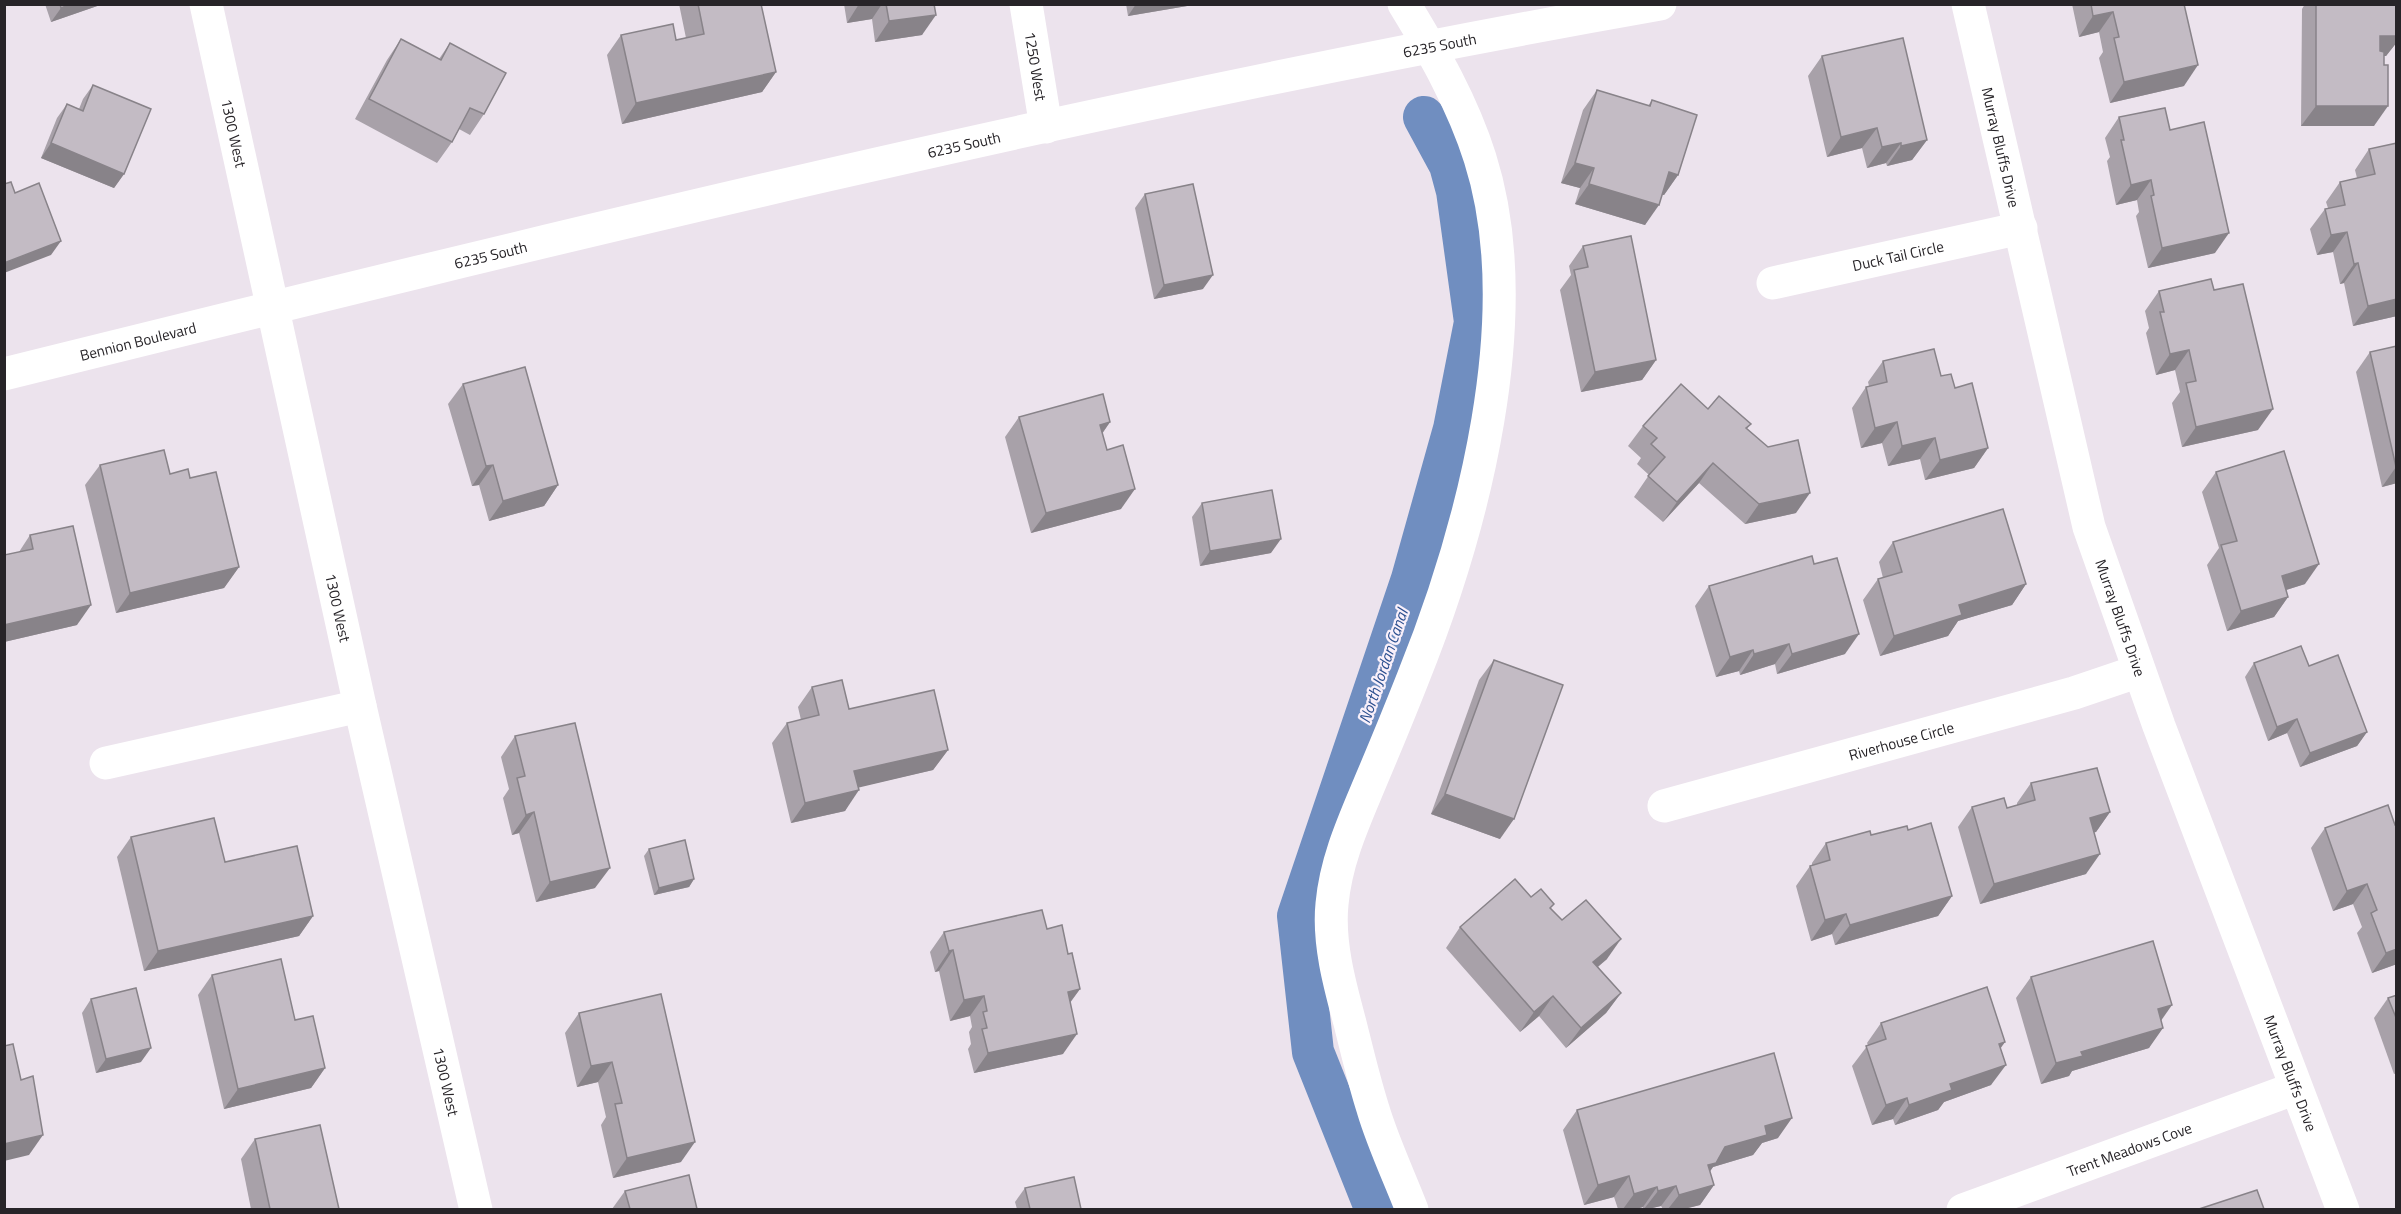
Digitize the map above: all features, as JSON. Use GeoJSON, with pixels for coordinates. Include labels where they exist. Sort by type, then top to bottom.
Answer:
{"type":"FeatureCollection","features":[{"type":"Feature","properties":{"kind":"street","name":"1300 West"},"geometry":{"type":"LineString","coordinates":[[206,4],[360,706],[476,1209]]}},
{"type":"Feature","properties":{"kind":"street","name":"1250 West"},"geometry":{"type":"LineString","coordinates":[[1026,4],[1047,127]]}},
{"type":"Feature","properties":{"kind":"street"},"geometry":{"type":"LineString","coordinates":[[1404,4],[1429,45],[1469,126],[1481,161],[1494,221],[1499,272],[1499,326],[1492,394],[1464,529],[1426,645],[1338,864],[1331,907],[1341,989],[1370,1099],[1412,1209]]}},
{"type":"Feature","properties":{"kind":"street","name":"6235 South"},"geometry":{"type":"LineString","coordinates":[[273,307],[887,162],[1047,127],[1429,45],[1660,4]]}},
{"type":"Feature","properties":{"kind":"street","name":"Murray Bluffs Drive"},"geometry":{"type":"LineString","coordinates":[[1968,4],[2089,527],[2139,671],[2343,1209]]}},
{"type":"Feature","properties":{"kind":"street","name":"Duck Tail Circle"},"geometry":{"type":"LineString","coordinates":[[1773,284],[2021,228]]}},
{"type":"Feature","properties":{"kind":"street","name":"Bennion Boulevard"},"geometry":{"type":"LineString","coordinates":[[4,374],[273,307]]}},
{"type":"Feature","properties":{"kind":"street","name":"Riverhouse Circle"},"geometry":{"type":"LineString","coordinates":[[1664,806],[2074,693],[2139,671]]}},
{"type":"Feature","properties":{"kind":"street"},"geometry":{"type":"LineString","coordinates":[[106,763],[360,706]]}},
{"type":"Feature","properties":{"kind":"street","name":"Trent Meadows Cove"},"geometry":{"type":"LineString","coordinates":[[1964,1209],[2296,1088]]}},
{"type":"Feature","properties":{"kind":"building"},"geometry":{"type":"Polygon","coordinates":[[[698,4],[761,4],[776,72],[636,103],[621,35],[673,24],[676,40],[704,34],[698,4]]]}},
{"type":"Feature","properties":{"kind":"building"},"geometry":{"type":"Polygon","coordinates":[[[886,4],[934,4],[936,15],[889,21],[886,4]]]}},
{"type":"Feature","properties":{"kind":"building"},"geometry":{"type":"Polygon","coordinates":[[[2091,4],[2184,4],[2198,65],[2124,82],[2114,38],[2119,37],[2113,12],[2093,16],[2091,4]]]}},
{"type":"Feature","properties":{"kind":"building"},"geometry":{"type":"Polygon","coordinates":[[[2316,4],[2397,4],[2397,36],[2380,36],[2380,51],[2384,52],[2384,65],[2388,65],[2388,106],[2316,106],[2316,4]]]}},
{"type":"Feature","properties":{"kind":"building"},"geometry":{"type":"Polygon","coordinates":[[[1903,38],[1927,140],[1901,146],[1901,143],[1882,147],[1877,128],[1841,137],[1822,56],[1903,38]]]}},
{"type":"Feature","properties":{"kind":"building"},"geometry":{"type":"Polygon","coordinates":[[[401,39],[441,60],[450,43],[506,73],[484,114],[470,108],[452,142],[369,99],[401,39]]]}},
{"type":"Feature","properties":{"kind":"building"},"geometry":{"type":"Polygon","coordinates":[[[93,85],[151,109],[124,174],[51,143],[67,104],[83,111],[93,85]]]}},
{"type":"Feature","properties":{"kind":"building"},"geometry":{"type":"Polygon","coordinates":[[[1597,90],[1650,106],[1652,100],[1697,115],[1678,175],[1669,172],[1659,205],[1589,184],[1594,168],[1575,163],[1597,90]]]}},
{"type":"Feature","properties":{"kind":"building"},"geometry":{"type":"Polygon","coordinates":[[[2165,108],[2170,130],[2204,122],[2229,233],[2162,248],[2151,196],[2154,195],[2151,180],[2131,185],[2121,140],[2124,140],[2119,117],[2165,108]]]}},
{"type":"Feature","properties":{"kind":"building"},"geometry":{"type":"Polygon","coordinates":[[[2397,143],[2397,299],[2368,306],[2358,263],[2354,264],[2347,232],[2331,235],[2325,209],[2345,205],[2340,182],[2375,174],[2369,149],[2397,143]]]}},
{"type":"Feature","properties":{"kind":"building"},"geometry":{"type":"Polygon","coordinates":[[[11,182],[15,193],[39,183],[61,241],[4,263],[4,184],[11,182]]]}},
{"type":"Feature","properties":{"kind":"building"},"geometry":{"type":"Polygon","coordinates":[[[1193,184],[1213,275],[1164,285],[1145,194],[1193,184]]]}},
{"type":"Feature","properties":{"kind":"building"},"geometry":{"type":"Polygon","coordinates":[[[1631,236],[1656,360],[1595,372],[1574,270],[1588,267],[1583,246],[1631,236]]]}},
{"type":"Feature","properties":{"kind":"building"},"geometry":{"type":"Polygon","coordinates":[[[2211,279],[2214,290],[2243,284],[2273,409],[2196,427],[2186,383],[2196,381],[2189,350],[2170,354],[2160,312],[2164,312],[2159,291],[2211,279]]]}},
{"type":"Feature","properties":{"kind":"building"},"geometry":{"type":"Polygon","coordinates":[[[2397,346],[2397,467],[2396,467],[2370,352],[2397,346]]]}},
{"type":"Feature","properties":{"kind":"building"},"geometry":{"type":"Polygon","coordinates":[[[1934,349],[1941,376],[1951,374],[1955,388],[1972,383],[1988,448],[1940,460],[1935,438],[1902,446],[1897,422],[1875,428],[1866,387],[1887,382],[1883,361],[1934,349]]]}},
{"type":"Feature","properties":{"kind":"building"},"geometry":{"type":"Polygon","coordinates":[[[525,367],[558,485],[503,501],[493,465],[486,466],[463,384],[525,367]]]}},
{"type":"Feature","properties":{"kind":"building"},"geometry":{"type":"Polygon","coordinates":[[[1681,384],[1708,409],[1719,396],[1751,424],[1746,428],[1768,447],[1798,440],[1810,493],[1759,504],[1713,463],[1677,502],[1648,476],[1665,457],[1651,444],[1657,438],[1643,426],[1681,384]]]}},
{"type":"Feature","properties":{"kind":"building"},"geometry":{"type":"Polygon","coordinates":[[[1103,394],[1110,422],[1100,425],[1107,450],[1123,445],[1135,489],[1046,513],[1019,417],[1103,394]]]}},
{"type":"Feature","properties":{"kind":"building"},"geometry":{"type":"Polygon","coordinates":[[[164,450],[170,474],[188,469],[190,478],[216,472],[239,567],[130,593],[100,465],[164,450]]]}},
{"type":"Feature","properties":{"kind":"building"},"geometry":{"type":"Polygon","coordinates":[[[2284,451],[2319,564],[2282,576],[2288,597],[2241,611],[2221,545],[2237,541],[2216,472],[2284,451]]]}},
{"type":"Feature","properties":{"kind":"building"},"geometry":{"type":"Polygon","coordinates":[[[1272,490],[1281,539],[1210,551],[1202,503],[1272,490]]]}},
{"type":"Feature","properties":{"kind":"building"},"geometry":{"type":"Polygon","coordinates":[[[2003,509],[2026,584],[1959,605],[1962,615],[1894,636],[1878,579],[1902,572],[1893,542],[2003,509]]]}},
{"type":"Feature","properties":{"kind":"building"},"geometry":{"type":"Polygon","coordinates":[[[73,526],[91,605],[4,625],[4,555],[33,549],[30,535],[73,526]]]}},
{"type":"Feature","properties":{"kind":"building"},"geometry":{"type":"Polygon","coordinates":[[[1812,556],[1814,564],[1837,558],[1859,634],[1792,654],[1789,644],[1754,654],[1753,650],[1730,657],[1709,586],[1812,556]]]}},
{"type":"Feature","properties":{"kind":"building"},"geometry":{"type":"Polygon","coordinates":[[[2301,646],[2309,666],[2338,655],[2367,732],[2310,753],[2297,719],[2277,727],[2254,663],[2301,646]]]}},
{"type":"Feature","properties":{"kind":"building"},"geometry":{"type":"Polygon","coordinates":[[[1494,660],[1563,685],[1514,819],[1445,794],[1494,660]]]}},
{"type":"Feature","properties":{"kind":"building"},"geometry":{"type":"Polygon","coordinates":[[[842,680],[849,709],[934,690],[948,750],[854,771],[859,790],[805,803],[787,723],[819,715],[812,687],[842,680]]]}},
{"type":"Feature","properties":{"kind":"building"},"geometry":{"type":"Polygon","coordinates":[[[575,723],[610,868],[550,882],[534,812],[526,815],[517,778],[525,776],[515,736],[575,723]]]}},
{"type":"Feature","properties":{"kind":"building"},"geometry":{"type":"Polygon","coordinates":[[[2097,768],[2110,812],[2090,818],[2100,854],[1994,884],[1972,807],[2004,798],[2007,808],[2035,800],[2031,783],[2097,768]]]}},
{"type":"Feature","properties":{"kind":"building"},"geometry":{"type":"Polygon","coordinates":[[[2388,805],[2395,825],[2397,824],[2397,949],[2386,953],[2371,913],[2377,910],[2367,884],[2347,891],[2325,828],[2388,805]]]}},
{"type":"Feature","properties":{"kind":"building"},"geometry":{"type":"Polygon","coordinates":[[[214,818],[225,862],[297,846],[313,916],[158,951],[131,837],[214,818]]]}},
{"type":"Feature","properties":{"kind":"building"},"geometry":{"type":"Polygon","coordinates":[[[1931,823],[1952,896],[1850,925],[1846,914],[1825,920],[1810,866],[1830,860],[1826,843],[1870,831],[1871,835],[1907,826],[1908,830],[1931,823]]]}},
{"type":"Feature","properties":{"kind":"building"},"geometry":{"type":"Polygon","coordinates":[[[685,840],[694,879],[659,888],[649,849],[685,840]]]}},
{"type":"Feature","properties":{"kind":"building"},"geometry":{"type":"Polygon","coordinates":[[[1515,879],[1531,897],[1541,889],[1554,904],[1550,908],[1562,920],[1586,900],[1621,939],[1593,962],[1621,993],[1581,1028],[1553,996],[1534,1012],[1460,927],[1515,879]]]}},
{"type":"Feature","properties":{"kind":"building"},"geometry":{"type":"Polygon","coordinates":[[[1042,910],[1047,929],[1062,925],[1068,954],[1072,953],[1080,989],[1068,992],[1077,1034],[988,1053],[982,1029],[987,1028],[983,1012],[987,1011],[984,996],[964,1000],[953,950],[949,951],[944,932],[1042,910]]]}},
{"type":"Feature","properties":{"kind":"building"},"geometry":{"type":"Polygon","coordinates":[[[2153,941],[2172,1005],[2158,1009],[2163,1028],[2081,1052],[2083,1056],[2056,1063],[2031,977],[2153,941]]]}},
{"type":"Feature","properties":{"kind":"building"},"geometry":{"type":"Polygon","coordinates":[[[281,959],[295,1020],[313,1016],[325,1068],[238,1089],[212,975],[281,959]]]}},
{"type":"Feature","properties":{"kind":"building"},"geometry":{"type":"Polygon","coordinates":[[[1987,987],[2005,1042],[1999,1044],[2006,1065],[1950,1084],[1952,1090],[1909,1105],[1907,1098],[1886,1105],[1866,1046],[1886,1039],[1881,1023],[1987,987]]]}},
{"type":"Feature","properties":{"kind":"building"},"geometry":{"type":"Polygon","coordinates":[[[136,988],[151,1048],[106,1059],[91,999],[136,988]]]}},
{"type":"Feature","properties":{"kind":"building"},"geometry":{"type":"Polygon","coordinates":[[[661,994],[695,1142],[627,1158],[615,1104],[622,1103],[612,1062],[591,1066],[579,1013],[661,994]]]}},
{"type":"Feature","properties":{"kind":"building"},"geometry":{"type":"Polygon","coordinates":[[[2397,995],[2397,1020],[2388,998],[2397,995]]]}},
{"type":"Feature","properties":{"kind":"building"},"geometry":{"type":"Polygon","coordinates":[[[13,1044],[21,1080],[33,1076],[43,1135],[4,1144],[4,1046],[13,1044]]]}},
{"type":"Feature","properties":{"kind":"building"},"geometry":{"type":"Polygon","coordinates":[[[1774,1053],[1792,1118],[1765,1126],[1767,1135],[1725,1147],[1716,1163],[1708,1165],[1714,1185],[1679,1195],[1676,1186],[1658,1191],[1657,1187],[1634,1194],[1629,1176],[1598,1185],[1577,1110],[1774,1053]]]}},
{"type":"Feature","properties":{"kind":"building"},"geometry":{"type":"Polygon","coordinates":[[[320,1125],[339,1209],[270,1209],[255,1139],[320,1125]]]}},
{"type":"Feature","properties":{"kind":"building"},"geometry":{"type":"Polygon","coordinates":[[[689,1175],[697,1209],[630,1209],[625,1191],[689,1175]]]}},
{"type":"Feature","properties":{"kind":"building"},"geometry":{"type":"Polygon","coordinates":[[[1074,1177],[1081,1209],[1030,1209],[1025,1188],[1074,1177]]]}},
{"type":"Feature","properties":{"kind":"building"},"geometry":{"type":"Polygon","coordinates":[[[2257,1190],[2264,1209],[2199,1209],[2257,1190]]]}},
{"type":"Feature","properties":{"kind":"waterway","name":"North Jordan Canal"},"geometry":{"type":"LineString","coordinates":[[1376,1210],[1313,1052],[1298,916],[1412,579],[1454,429],[1475,322],[1457,191],[1450,165],[1424,117]]}}]}
